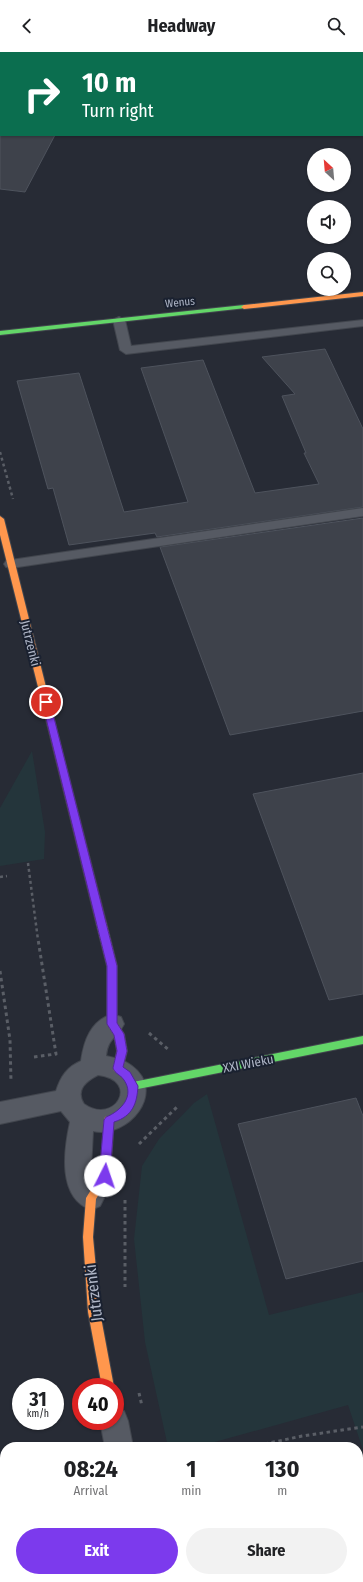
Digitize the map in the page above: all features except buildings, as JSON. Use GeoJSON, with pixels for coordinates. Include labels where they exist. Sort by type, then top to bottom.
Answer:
{"type":"FeatureCollection","features":[{"type":"Feature","properties":{"kind":"street","name":"Wenus"},"geometry":{"type":"LineString","coordinates":[[0,333],[363,294]]}},
{"type":"Feature","properties":{"kind":"street","name":"Jutrzenki"},"geometry":{"type":"LineString","coordinates":[[0,519],[112,966],[112,1024],[121,1041],[125,1077]]}},
{"type":"Feature","properties":{"kind":"street"},"geometry":{"type":"LineString","coordinates":[[92,1066],[96,1040],[101,1032],[112,1024]]}},
{"type":"Feature","properties":{"kind":"street","name":"XXI Wieku"},"geometry":{"type":"LineString","coordinates":[[125,1077],[363,1040]]}},
{"type":"Feature","properties":{"kind":"street"},"geometry":{"type":"LineString","coordinates":[[0,1113],[75,1108],[94,1121],[110,1120],[126,1111],[132,1102],[125,1077],[108,1065],[92,1066],[77,1074],[70,1082],[67,1092],[75,1108],[79,1137],[78,1175],[82,1187],[91,1198]]}},
{"type":"Feature","properties":{"kind":"street","name":"Jutrzenki"},"geometry":{"type":"LineString","coordinates":[[106,1378],[94,1312],[88,1237],[91,1198],[105,1176],[110,1120]]}},
{"type":"Feature","properties":{"kind":"street"},"geometry":{"type":"LineString","coordinates":[[116,1430],[118,1442]]}},
{"type":"Feature","properties":{"kind":"lane"},"geometry":{"type":"LineString","coordinates":[[119,320],[126,350],[363,323]]}},
{"type":"Feature","properties":{"kind":"lane"},"geometry":{"type":"LineString","coordinates":[[11,564],[363,512]]}},
{"type":"Feature","properties":{"kind":"path"},"geometry":{"type":"LineString","coordinates":[[28,863],[31,892],[56,1054],[34,1057]]}},
{"type":"Feature","properties":{"kind":"path"},"geometry":{"type":"LineString","coordinates":[[0,877],[7,876]]}},
{"type":"Feature","properties":{"kind":"path"},"geometry":{"type":"LineString","coordinates":[[0,971],[13,1070]]}},
{"type":"Feature","properties":{"kind":"path"},"geometry":{"type":"LineString","coordinates":[[138,1146],[180,1103]]}},
{"type":"Feature","properties":{"kind":"path"},"geometry":{"type":"LineString","coordinates":[[125,1195],[125,1291]]}},
{"type":"Feature","properties":{"kind":"path"},"geometry":{"type":"LineString","coordinates":[[138,1389],[143,1411]]}},
{"type":"Feature","properties":{"kind":"path"},"geometry":{"type":"LineString","coordinates":[[274,1442],[302,1436],[363,1427]]}},
{"type":"Feature","properties":{"kind":"shaded area"},"geometry":{"type":"Polygon","coordinates":[[[32,751],[45,832],[44,859],[0,866],[0,808],[32,751]]]}},
{"type":"Feature","properties":{"kind":"shaded area"},"geometry":{"type":"Polygon","coordinates":[[[207,1094],[269,1315],[363,1292],[363,1442],[360,1442],[348,1405],[215,1442],[167,1442],[145,1342],[134,1239],[142,1166],[159,1139],[194,1103],[207,1094]]]}},
{"type":"Feature","properties":{"kind":"traffic: fast"},"geometry":{"type":"LineString","coordinates":[[0,333],[244,307]]}},
{"type":"Feature","properties":{"kind":"traffic: fast"},"geometry":{"type":"LineString","coordinates":[[133,1086],[363,1040]]}},
{"type":"Feature","properties":{"kind":"traffic: slow"},"geometry":{"type":"LineString","coordinates":[[244,307],[363,294]]}},
{"type":"Feature","properties":{"kind":"traffic: slow"},"geometry":{"type":"LineString","coordinates":[[0,519],[46,703]]}},
{"type":"Feature","properties":{"kind":"traffic: slow"},"geometry":{"type":"LineString","coordinates":[[101,922],[112,966],[112,1024],[119,1034],[122,1051],[118,1068]]}},
{"type":"Feature","properties":{"kind":"traffic: slow"},"geometry":{"type":"LineString","coordinates":[[106,1378],[94,1312],[88,1237],[91,1198],[105,1176],[109,1120]]}},
{"type":"Feature","properties":{"kind":"traffic: jam"},"geometry":{"type":"LineString","coordinates":[[46,703],[101,922]]}},
{"type":"Feature","properties":{"kind":"route"},"geometry":{"type":"LineString","coordinates":[[46,702],[112,966],[112,1024],[119,1034],[122,1051],[118,1068],[126,1075],[133,1086],[134,1092],[132,1102],[126,1111],[110,1120],[105,1176]]}}]}
